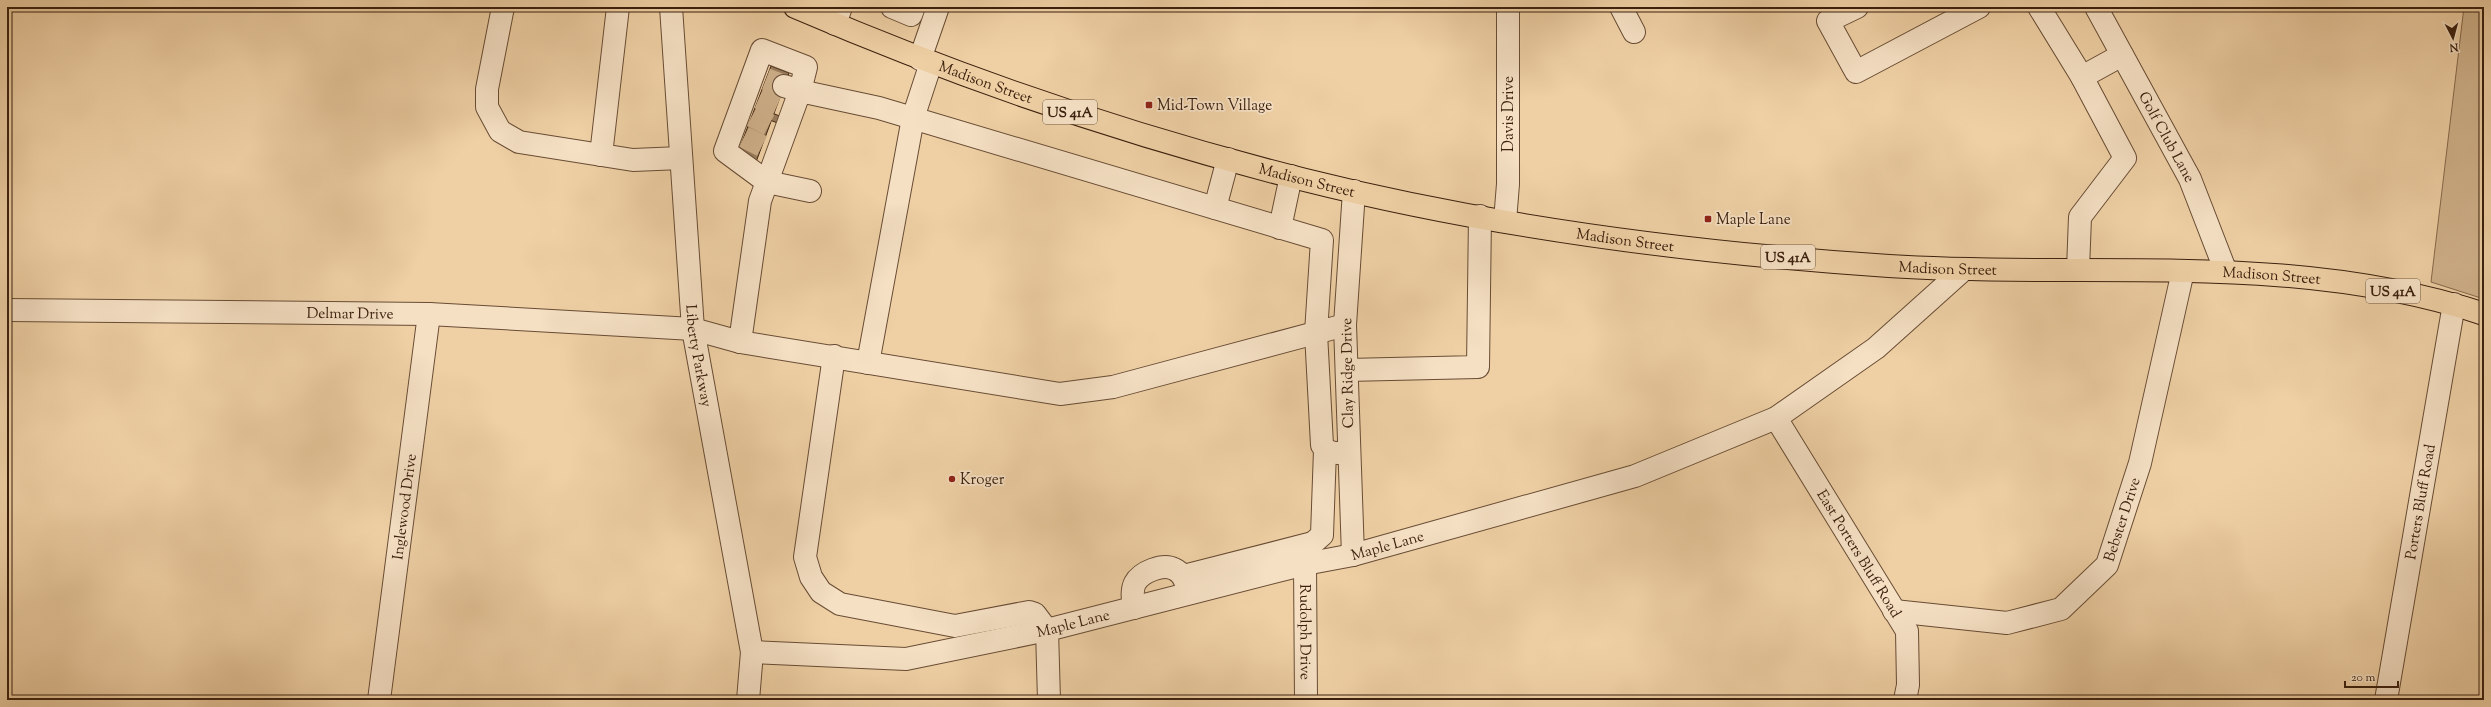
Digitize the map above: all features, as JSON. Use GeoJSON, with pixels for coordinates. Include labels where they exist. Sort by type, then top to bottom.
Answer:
{"type":"FeatureCollection","features":[{"type":"Feature","properties":{"kind":"main road","name":"Madison Street"},"geometry":{"type":"LineString","coordinates":[[795,7],[838,16],[925,61],[1055,108],[1291,176],[1354,191],[1505,221],[1694,249],[1887,266],[1963,270],[2226,272],[2313,278],[2454,304],[2484,314]]}},
{"type":"Feature","properties":{"kind":"street"},"geometry":{"type":"LineString","coordinates":[[503,7],[487,89],[487,107],[500,131],[519,142],[634,160],[681,158]]}},
{"type":"Feature","properties":{"kind":"street"},"geometry":{"type":"LineString","coordinates":[[601,155],[618,7]]}},
{"type":"Feature","properties":{"kind":"street","name":"Liberty Parkway"},"geometry":{"type":"LineString","coordinates":[[671,7],[693,329],[752,652],[748,700]]}},
{"type":"Feature","properties":{"kind":"street"},"geometry":{"type":"LineString","coordinates":[[892,7],[911,15],[914,7]]}},
{"type":"Feature","properties":{"kind":"street","name":"Davis Drive"},"geometry":{"type":"LineString","coordinates":[[1505,221],[1508,184],[1508,7]]}},
{"type":"Feature","properties":{"kind":"street"},"geometry":{"type":"LineString","coordinates":[[1621,7],[1634,32]]}},
{"type":"Feature","properties":{"kind":"street"},"geometry":{"type":"LineString","coordinates":[[1857,7],[1828,21],[1856,72],[1979,7]]}},
{"type":"Feature","properties":{"kind":"street"},"geometry":{"type":"LineString","coordinates":[[2039,7],[2082,77],[2125,158],[2080,217],[2078,270]]}},
{"type":"Feature","properties":{"kind":"street"},"geometry":{"type":"LineString","coordinates":[[868,362],[912,118],[925,61],[933,9]]}},
{"type":"Feature","properties":{"kind":"street","name":"Golf Club Lane"},"geometry":{"type":"LineString","coordinates":[[2103,12],[2122,55],[2190,179],[2226,272]]}},
{"type":"Feature","properties":{"kind":"street"},"geometry":{"type":"LineString","coordinates":[[2082,77],[2122,55]]}},
{"type":"Feature","properties":{"kind":"street"},"geometry":{"type":"LineString","coordinates":[[740,342],[760,201],[767,182],[765,112]]}},
{"type":"Feature","properties":{"kind":"street"},"geometry":{"type":"LineString","coordinates":[[810,191],[767,182],[725,152],[765,112],[912,118],[1322,240],[1316,333],[1322,445],[1325,450],[1322,535],[1313,542],[1187,585],[1174,568],[1146,572],[1136,582],[1132,594],[1134,608]]}},
{"type":"Feature","properties":{"kind":"street"},"geometry":{"type":"LineString","coordinates":[[1215,208],[1228,159]]}},
{"type":"Feature","properties":{"kind":"street"},"geometry":{"type":"LineString","coordinates":[[1280,228],[1291,176]]}},
{"type":"Feature","properties":{"kind":"street","name":"Clay Ridge Drive"},"geometry":{"type":"LineString","coordinates":[[1353,555],[1345,325],[1354,191]]}},
{"type":"Feature","properties":{"kind":"street"},"geometry":{"type":"LineString","coordinates":[[1347,370],[1478,367],[1480,216]]}},
{"type":"Feature","properties":{"kind":"street","name":"Maple Lane"},"geometry":{"type":"LineString","coordinates":[[752,652],[906,659],[1047,630],[1134,608],[1187,585],[1353,555],[1635,476],[1776,418],[1876,348],[1963,270]]}},
{"type":"Feature","properties":{"kind":"street","name":"Bebster Drive"},"geometry":{"type":"LineString","coordinates":[[1894,611],[2007,623],[2061,609],[2107,565],[2140,463],[2183,271]]}},
{"type":"Feature","properties":{"kind":"street","name":"Porters Bluff Road"},"geometry":{"type":"LineString","coordinates":[[2386,700],[2454,304]]}},
{"type":"Feature","properties":{"kind":"street","name":"Delmar Drive"},"geometry":{"type":"LineString","coordinates":[[7,310],[429,314],[693,329],[740,342],[834,356],[999,386],[1060,394],[1112,387],[1345,325]]}},
{"type":"Feature","properties":{"kind":"street","name":"Inglewood Drive"},"geometry":{"type":"LineString","coordinates":[[379,700],[429,314]]}},
{"type":"Feature","properties":{"kind":"street"},"geometry":{"type":"LineString","coordinates":[[834,356],[805,557],[811,577],[821,592],[840,604],[955,626],[1029,612],[1035,614],[1047,630],[1049,700]]}},
{"type":"Feature","properties":{"kind":"street","name":"East Porters Bluff Road"},"geometry":{"type":"LineString","coordinates":[[1776,418],[1907,631],[1908,685],[1905,700]]}},
{"type":"Feature","properties":{"kind":"street"},"geometry":{"type":"LineString","coordinates":[[1325,450],[1349,454]]}},
{"type":"Feature","properties":{"kind":"street","name":"Rudolph Drive"},"geometry":{"type":"LineString","coordinates":[[1305,564],[1306,700]]}},
{"type":"Feature","properties":{"kind":"shaded area"},"geometry":{"type":"Polygon","coordinates":[[[2464,7],[2484,7],[2484,299],[2431,282],[2464,7]]]}},
{"type":"Feature","properties":{"kind":"building"},"geometry":{"type":"Polygon","coordinates":[[[771,66],[789,73],[756,162],[737,155],[771,66]]]}},
{"type":"Feature","properties":{"kind":"building"},"geometry":{"type":"Polygon","coordinates":[[[762,109],[782,117],[780,124],[760,116],[762,109]]]}},
{"type":"Feature","properties":{"kind":"tunnel"},"geometry":{"type":"LineString","coordinates":[[766,79],[784,86]]}},
{"type":"Feature","properties":{"kind":"tunnel"},"geometry":{"type":"LineString","coordinates":[[759,98],[777,106]]}},
{"type":"Feature","properties":{"kind":"tunnel"},"geometry":{"type":"LineString","coordinates":[[752,116],[769,125]]}},
{"type":"Feature","properties":{"kind":"tunnel"},"geometry":{"type":"LineString","coordinates":[[744,137],[762,146]]}},
{"type":"Feature","properties":{"kind":"place","name":"Mid-Town Village"},"geometry":{"type":"Point","coordinates":[1149,105]}},
{"type":"Feature","properties":{"kind":"place","name":"Maple Lane"},"geometry":{"type":"Point","coordinates":[1708,219]}},
{"type":"Feature","properties":{"kind":"place","name":"Kroger"},"geometry":{"type":"Point","coordinates":[952,479]}}]}
